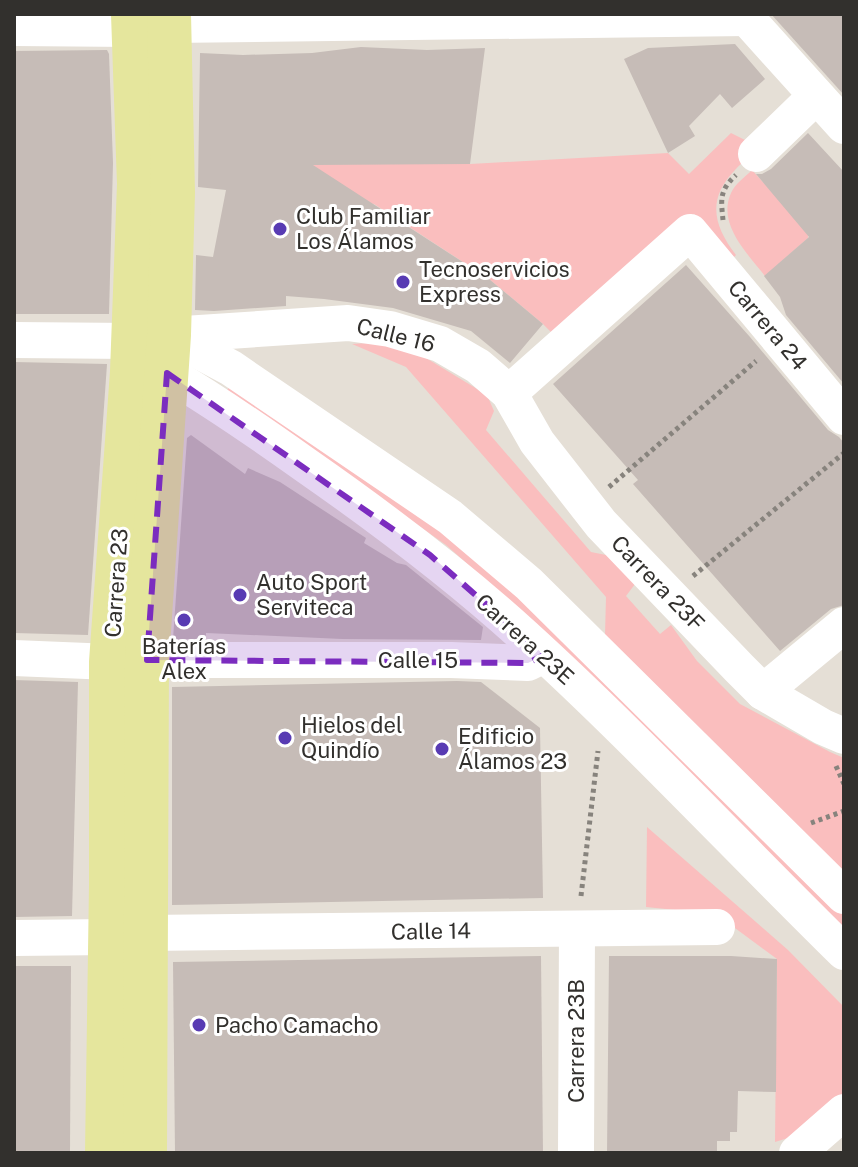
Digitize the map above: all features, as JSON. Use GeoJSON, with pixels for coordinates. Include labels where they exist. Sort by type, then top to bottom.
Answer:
{"type":"FeatureCollection","features":[{"type":"Feature","properties":{"kind":"main road","name":"Carrera 23"},"geometry":{"type":"LineString","coordinates":[[145,1153],[128,935],[129,661],[156,350],[139,184],[151,20]]}},
{"type":"Feature","properties":{"kind":"main road","name":"Carrera 23"},"geometry":{"type":"LineString","coordinates":[[107,1153],[128,935]]}},
{"type":"Feature","properties":{"kind":"street"},"geometry":{"type":"LineString","coordinates":[[14,28],[151,20],[745,16],[844,126]]}},
{"type":"Feature","properties":{"kind":"street"},"geometry":{"type":"LineString","coordinates":[[756,154],[816,96]]}},
{"type":"Feature","properties":{"kind":"street"},"geometry":{"type":"LineString","coordinates":[[509,393],[707,228]]}},
{"type":"Feature","properties":{"kind":"street","name":"Carrera 24"},"geometry":{"type":"LineString","coordinates":[[707,228],[780,340],[844,417]]}},
{"type":"Feature","properties":{"kind":"street","name":"Calle 16"},"geometry":{"type":"LineString","coordinates":[[14,340],[156,350],[348,323],[390,329],[440,344],[478,366],[509,393]]}},
{"type":"Feature","properties":{"kind":"street","name":"Carrera 23E"},"geometry":{"type":"LineString","coordinates":[[156,350],[228,411],[430,555],[544,655],[844,952]]}},
{"type":"Feature","properties":{"kind":"street","name":"Carrera 23E"},"geometry":{"type":"LineString","coordinates":[[156,350],[231,368],[450,517],[529,584],[844,896]]}},
{"type":"Feature","properties":{"kind":"street","name":"Carrera 23F"},"geometry":{"type":"LineString","coordinates":[[509,393],[537,442],[601,524],[763,692],[844,736]]}},
{"type":"Feature","properties":{"kind":"street"},"geometry":{"type":"LineString","coordinates":[[763,692],[844,625]]}},
{"type":"Feature","properties":{"kind":"street","name":"Calle 15"},"geometry":{"type":"LineString","coordinates":[[14,658],[528,663],[544,655]]}},
{"type":"Feature","properties":{"kind":"street","name":"Calle 14"},"geometry":{"type":"LineString","coordinates":[[14,938],[717,927]]}},
{"type":"Feature","properties":{"kind":"street","name":"Carrera 23B"},"geometry":{"type":"LineString","coordinates":[[576,1153],[577,929]]}},
{"type":"Feature","properties":{"kind":"street"},"geometry":{"type":"LineString","coordinates":[[797,1153],[844,1112]]}},
{"type":"Feature","properties":{"kind":"path"},"geometry":{"type":"LineString","coordinates":[[707,228],[722,192],[756,154]]}},
{"type":"Feature","properties":{"kind":"path"},"geometry":{"type":"LineString","coordinates":[[587,506],[780,340]]}},
{"type":"Feature","properties":{"kind":"path"},"geometry":{"type":"LineString","coordinates":[[670,595],[844,453]]}},
{"type":"Feature","properties":{"kind":"path"},"geometry":{"type":"LineString","coordinates":[[577,929],[603,712]]}},
{"type":"Feature","properties":{"kind":"highlighted area"},"geometry":{"type":"Polygon","coordinates":[[[167,373],[430,555],[544,655],[528,663],[147,660],[167,373]]]}},
{"type":"Feature","properties":{"kind":"shaded area"},"geometry":{"type":"Polygon","coordinates":[[[731,133],[755,145],[726,181],[717,202],[718,223],[736,255],[732,259],[694,214],[555,336],[489,279],[374,204],[347,200],[256,164],[470,164],[668,153],[689,174],[731,133]]]}},
{"type":"Feature","properties":{"kind":"shaded area"},"geometry":{"type":"Polygon","coordinates":[[[752,170],[808,227],[808,238],[765,276],[736,238],[728,216],[731,193],[752,170]]]}},
{"type":"Feature","properties":{"kind":"shaded area"},"geometry":{"type":"Polygon","coordinates":[[[385,342],[426,358],[487,395],[494,411],[486,430],[591,552],[611,556],[635,584],[626,596],[660,634],[671,625],[697,661],[740,704],[844,758],[844,875],[605,635],[606,597],[406,367],[352,344],[385,342]]]}},
{"type":"Feature","properties":{"kind":"shaded area"},"geometry":{"type":"Polygon","coordinates":[[[230,386],[451,538],[513,592],[844,916],[844,928],[507,599],[446,545],[225,393],[230,386]]]}},
{"type":"Feature","properties":{"kind":"shaded area"},"geometry":{"type":"Polygon","coordinates":[[[647,827],[788,950],[844,1007],[844,1096],[788,1138],[775,1142],[777,959],[716,914],[646,907],[647,827]]]}},
{"type":"Feature","properties":{"kind":"building"},"geometry":{"type":"Polygon","coordinates":[[[771,14],[844,14],[844,95],[771,14]]]}},
{"type":"Feature","properties":{"kind":"building"},"geometry":{"type":"Polygon","coordinates":[[[735,44],[765,79],[732,108],[720,94],[689,126],[695,136],[668,153],[624,59],[648,48],[735,44]]]}},
{"type":"Feature","properties":{"kind":"building"},"geometry":{"type":"Polygon","coordinates":[[[361,47],[427,50],[485,48],[470,164],[313,165],[489,279],[543,324],[510,363],[471,331],[393,308],[286,296],[286,306],[195,310],[196,255],[213,257],[226,190],[198,187],[200,53],[312,53],[361,47]]]}},
{"type":"Feature","properties":{"kind":"building"},"geometry":{"type":"Polygon","coordinates":[[[107,50],[113,163],[109,314],[14,314],[14,51],[107,50]]]}},
{"type":"Feature","properties":{"kind":"building"},"geometry":{"type":"Polygon","coordinates":[[[808,133],[844,172],[844,384],[786,315],[780,297],[764,276],[809,237],[756,174],[771,169],[808,133]]]}},
{"type":"Feature","properties":{"kind":"building"},"geometry":{"type":"Polygon","coordinates":[[[686,265],[828,430],[844,443],[844,605],[831,609],[780,651],[633,484],[638,480],[553,384],[686,265]]]}},
{"type":"Feature","properties":{"kind":"building"},"geometry":{"type":"Polygon","coordinates":[[[14,362],[107,364],[88,635],[14,633],[14,362]]]}},
{"type":"Feature","properties":{"kind":"building"},"geometry":{"type":"Polygon","coordinates":[[[191,435],[245,474],[248,468],[280,482],[366,538],[364,543],[397,563],[406,565],[483,627],[481,640],[342,639],[206,633],[206,639],[173,639],[187,438],[191,435]]]}},
{"type":"Feature","properties":{"kind":"building"},"geometry":{"type":"Polygon","coordinates":[[[14,680],[78,682],[72,916],[14,917],[14,680]]]}},
{"type":"Feature","properties":{"kind":"building"},"geometry":{"type":"Polygon","coordinates":[[[481,682],[540,728],[543,898],[172,905],[172,687],[481,682]]]}},
{"type":"Feature","properties":{"kind":"building"},"geometry":{"type":"Polygon","coordinates":[[[541,956],[543,1153],[175,1153],[173,962],[541,956]]]}},
{"type":"Feature","properties":{"kind":"building"},"geometry":{"type":"Polygon","coordinates":[[[609,956],[777,959],[776,1092],[738,1091],[737,1132],[730,1132],[730,1141],[717,1141],[717,1151],[607,1153],[609,956]]]}},
{"type":"Feature","properties":{"kind":"building"},"geometry":{"type":"Polygon","coordinates":[[[14,966],[71,966],[70,1153],[14,1153],[14,966]]]}},
{"type":"Feature","properties":{"kind":"place","name":"Club Familiar Los Álamos"},"geometry":{"type":"Point","coordinates":[280,229]}},
{"type":"Feature","properties":{"kind":"place","name":"Tecnoservicios Express"},"geometry":{"type":"Point","coordinates":[403,282]}},
{"type":"Feature","properties":{"kind":"place","name":"Auto Sport Serviteca"},"geometry":{"type":"Point","coordinates":[240,595]}},
{"type":"Feature","properties":{"kind":"place","name":"Baterías Alex"},"geometry":{"type":"Point","coordinates":[184,620]}},
{"type":"Feature","properties":{"kind":"place","name":"Hielos del Quindío"},"geometry":{"type":"Point","coordinates":[285,738]}},
{"type":"Feature","properties":{"kind":"place","name":"Edificio Álamos 23"},"geometry":{"type":"Point","coordinates":[442,749]}},
{"type":"Feature","properties":{"kind":"place","name":"Pacho Camacho"},"geometry":{"type":"Point","coordinates":[199,1025]}}]}
